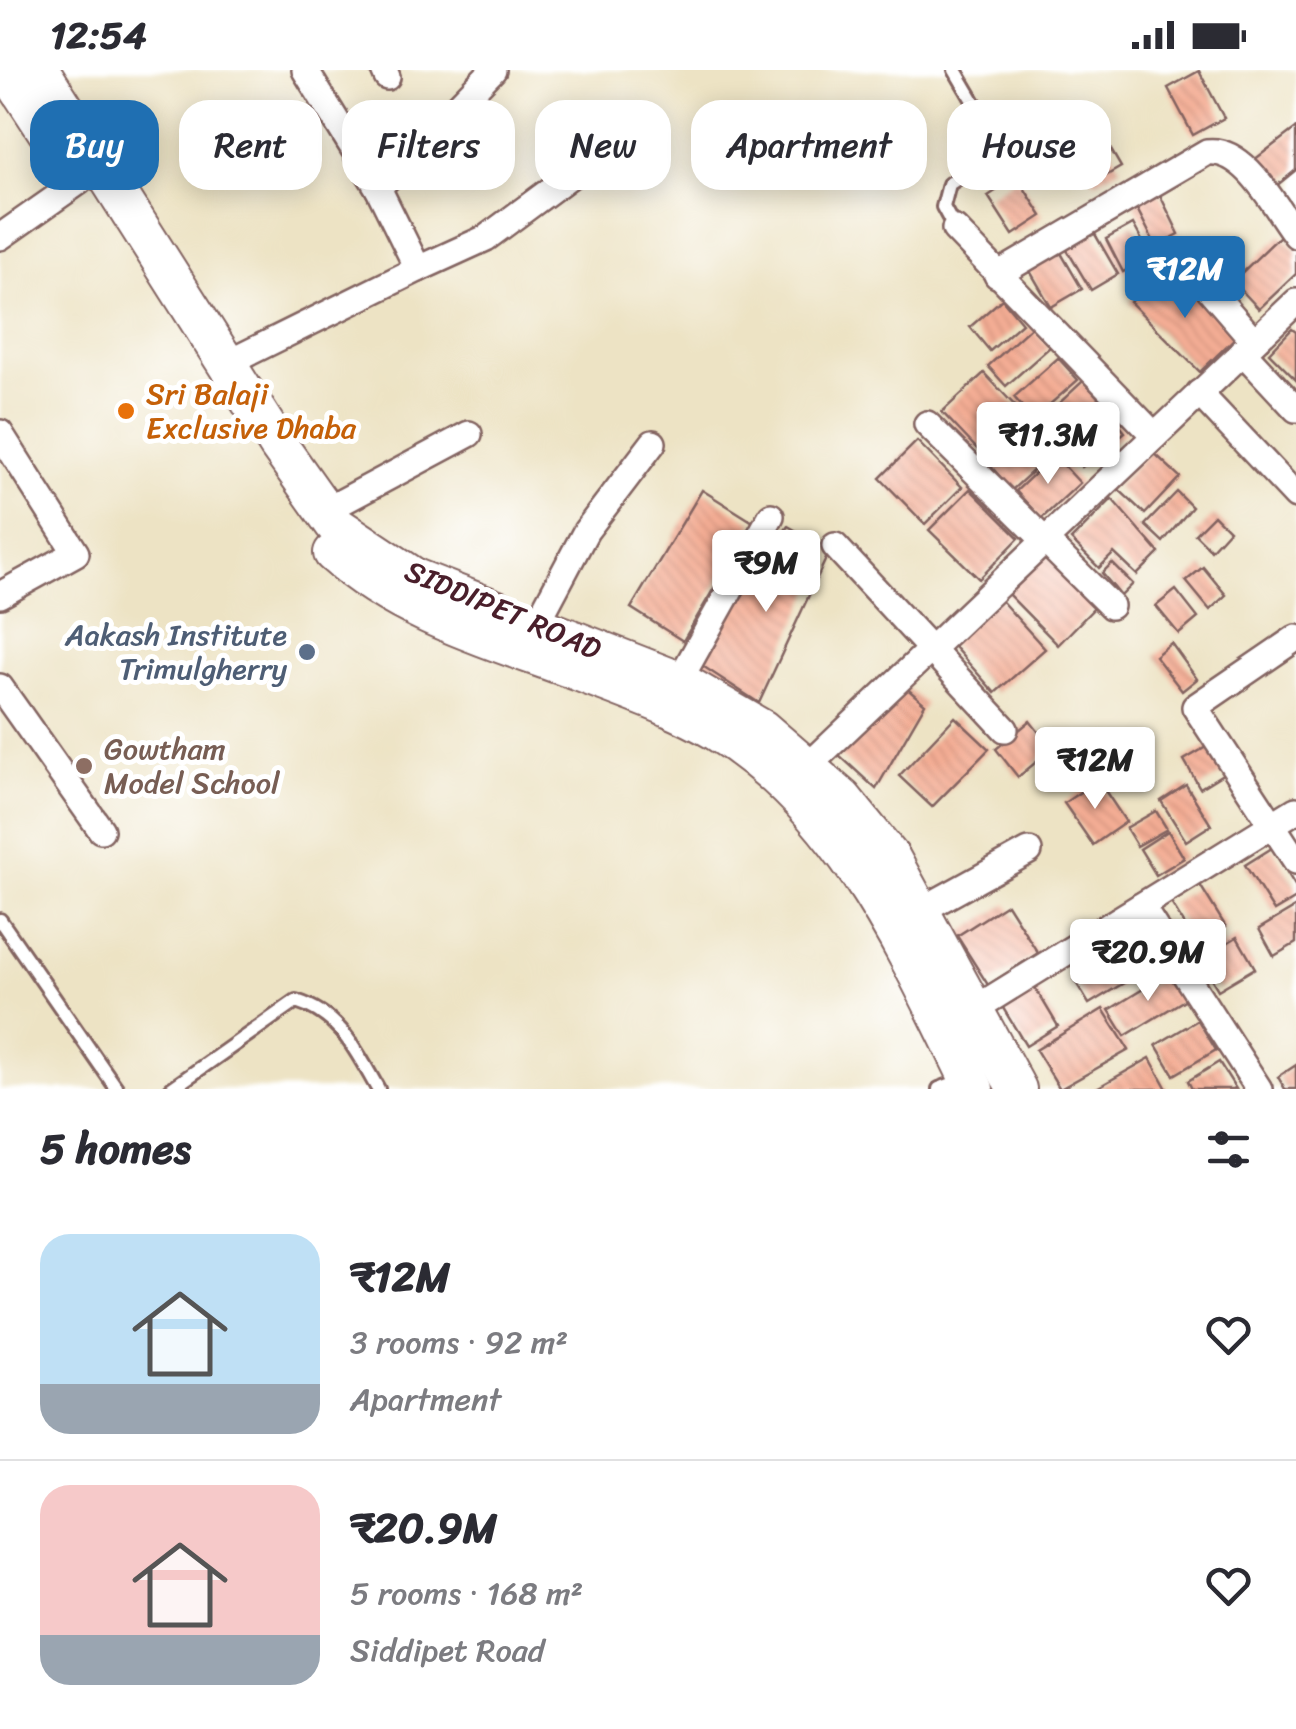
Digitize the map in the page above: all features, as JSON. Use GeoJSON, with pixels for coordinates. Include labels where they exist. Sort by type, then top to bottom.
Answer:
{"type":"FeatureCollection","features":[{"type":"Feature","properties":{"kind":"main road","name":"SIDDIPET ROAD"},"geometry":{"type":"LineString","coordinates":[[7,70],[30,105]]}},
{"type":"Feature","properties":{"kind":"main road","name":"SIDDIPET ROAD"},"geometry":{"type":"LineString","coordinates":[[40,70],[323,512],[346,534],[415,578],[679,681],[762,729],[843,799],[890,858],[1017,1089]]}},
{"type":"Feature","properties":{"kind":"main road","name":"SIDDIPET ROAD"},"geometry":{"type":"LineString","coordinates":[[85,190],[260,462],[321,542],[362,576],[422,612],[610,684],[715,730],[762,764],[809,809],[859,870],[900,938],[960,1085]]}},
{"type":"Feature","properties":{"kind":"street"},"geometry":{"type":"LineString","coordinates":[[305,70],[342,130]]}},
{"type":"Feature","properties":{"kind":"street"},"geometry":{"type":"LineString","coordinates":[[464,100],[493,70]]}},
{"type":"Feature","properties":{"kind":"street"},"geometry":{"type":"LineString","coordinates":[[997,275],[1207,152],[1220,150],[1239,160],[1296,235]]}},
{"type":"Feature","properties":{"kind":"street"},"geometry":{"type":"LineString","coordinates":[[0,237],[68,190]]}},
{"type":"Feature","properties":{"kind":"street"},"geometry":{"type":"LineString","coordinates":[[379,190],[418,269]]}},
{"type":"Feature","properties":{"kind":"street"},"geometry":{"type":"LineString","coordinates":[[228,363],[486,238],[551,190]]}},
{"type":"Feature","properties":{"kind":"street"},"geometry":{"type":"LineString","coordinates":[[955,229],[1155,436]]}},
{"type":"Feature","properties":{"kind":"street"},"geometry":{"type":"LineString","coordinates":[[1204,282],[1294,403]]}},
{"type":"Feature","properties":{"kind":"street"},"geometry":{"type":"LineString","coordinates":[[807,768],[1043,538],[1296,302]]}},
{"type":"Feature","properties":{"kind":"street"},"geometry":{"type":"LineString","coordinates":[[1199,393],[1296,496]]}},
{"type":"Feature","properties":{"kind":"street"},"geometry":{"type":"LineString","coordinates":[[926,424],[1110,606]]}},
{"type":"Feature","properties":{"kind":"street"},"geometry":{"type":"LineString","coordinates":[[0,433],[76,553],[0,595]]}},
{"type":"Feature","properties":{"kind":"street"},"geometry":{"type":"LineString","coordinates":[[323,512],[469,434]]}},
{"type":"Feature","properties":{"kind":"street"},"geometry":{"type":"LineString","coordinates":[[535,628],[586,530],[653,442]]}},
{"type":"Feature","properties":{"kind":"street"},"geometry":{"type":"LineString","coordinates":[[679,681],[771,516]]}},
{"type":"Feature","properties":{"kind":"street"},"geometry":{"type":"LineString","coordinates":[[835,546],[1005,729]]}},
{"type":"Feature","properties":{"kind":"street"},"geometry":{"type":"LineString","coordinates":[[1296,638],[1195,707],[1296,861]]}},
{"type":"Feature","properties":{"kind":"street"},"geometry":{"type":"LineString","coordinates":[[0,687],[101,830]]}},
{"type":"Feature","properties":{"kind":"street"},"geometry":{"type":"LineString","coordinates":[[974,1010],[1296,810]]}},
{"type":"Feature","properties":{"kind":"street"},"geometry":{"type":"LineString","coordinates":[[920,910],[1029,851]]}},
{"type":"Feature","properties":{"kind":"street"},"geometry":{"type":"LineString","coordinates":[[1142,906],[1259,1089]]}},
{"type":"Feature","properties":{"kind":"lane"},"geometry":{"type":"LineString","coordinates":[[955,70],[998,143],[987,160],[950,184],[943,207],[955,229]]}},
{"type":"Feature","properties":{"kind":"lane"},"geometry":{"type":"LineString","coordinates":[[0,920],[117,1089]]}},
{"type":"Feature","properties":{"kind":"lane"},"geometry":{"type":"LineString","coordinates":[[171,1089],[296,1001],[318,1008],[344,1030],[378,1089]]}},
{"type":"Feature","properties":{"kind":"building"},"geometry":{"type":"Polygon","coordinates":[[[1199,71],[1224,118],[1193,135],[1168,88],[1199,71]]]}},
{"type":"Feature","properties":{"kind":"building"},"geometry":{"type":"Polygon","coordinates":[[[1296,128],[1296,170],[1275,187],[1254,160],[1296,128]]]}},
{"type":"Feature","properties":{"kind":"building"},"geometry":{"type":"Polygon","coordinates":[[[1111,150],[1121,167],[1111,173],[1111,150]]]}},
{"type":"Feature","properties":{"kind":"building"},"geometry":{"type":"Polygon","coordinates":[[[997,190],[1025,190],[1042,216],[1013,235],[988,196],[997,190]]]}},
{"type":"Feature","properties":{"kind":"building"},"geometry":{"type":"Polygon","coordinates":[[[1158,191],[1179,234],[1156,246],[1134,203],[1158,191]]]}},
{"type":"Feature","properties":{"kind":"building"},"geometry":{"type":"Polygon","coordinates":[[[1133,224],[1151,257],[1123,272],[1106,239],[1133,224]]]}},
{"type":"Feature","properties":{"kind":"building"},"geometry":{"type":"Polygon","coordinates":[[[1092,229],[1118,274],[1091,290],[1064,245],[1092,229]]]}},
{"type":"Feature","properties":{"kind":"building"},"geometry":{"type":"Polygon","coordinates":[[[1281,235],[1296,250],[1296,274],[1259,309],[1233,281],[1281,235]]]}},
{"type":"Feature","properties":{"kind":"building"},"geometry":{"type":"Polygon","coordinates":[[[1058,248],[1082,289],[1051,307],[1027,266],[1058,248]]]}},
{"type":"Feature","properties":{"kind":"building"},"geometry":{"type":"Polygon","coordinates":[[[1175,272],[1238,335],[1200,372],[1130,302],[1147,285],[1154,292],[1175,272]]]}},
{"type":"Feature","properties":{"kind":"building"},"geometry":{"type":"Polygon","coordinates":[[[1002,299],[1022,323],[990,351],[970,327],[1002,299]]]}},
{"type":"Feature","properties":{"kind":"building"},"geometry":{"type":"Polygon","coordinates":[[[1031,327],[1050,347],[1006,386],[988,366],[1031,327]]]}},
{"type":"Feature","properties":{"kind":"building"},"geometry":{"type":"Polygon","coordinates":[[[1292,329],[1296,332],[1296,380],[1269,353],[1292,329]]]}},
{"type":"Feature","properties":{"kind":"building"},"geometry":{"type":"Polygon","coordinates":[[[1058,358],[1078,380],[1033,419],[1014,397],[1058,358]]]}},
{"type":"Feature","properties":{"kind":"building"},"geometry":{"type":"Polygon","coordinates":[[[984,373],[1019,410],[978,450],[942,412],[984,373]]]}},
{"type":"Feature","properties":{"kind":"building"},"geometry":{"type":"Polygon","coordinates":[[[1083,381],[1105,405],[1077,431],[1106,409],[1125,432],[1082,467],[1040,421],[1083,381]]]}},
{"type":"Feature","properties":{"kind":"building"},"geometry":{"type":"Polygon","coordinates":[[[1025,431],[1048,457],[1012,490],[988,463],[1025,431]]]}},
{"type":"Feature","properties":{"kind":"building"},"geometry":{"type":"Polygon","coordinates":[[[917,441],[962,487],[925,524],[880,478],[917,441]]]}},
{"type":"Feature","properties":{"kind":"building"},"geometry":{"type":"Polygon","coordinates":[[[1151,450],[1180,477],[1145,514],[1116,487],[1151,450]]]}},
{"type":"Feature","properties":{"kind":"building"},"geometry":{"type":"Polygon","coordinates":[[[1054,455],[1080,483],[1041,519],[1016,491],[1054,455]]]}},
{"type":"Feature","properties":{"kind":"building"},"geometry":{"type":"Polygon","coordinates":[[[970,489],[1019,538],[979,579],[929,530],[970,489]]]}},
{"type":"Feature","properties":{"kind":"building"},"geometry":{"type":"Polygon","coordinates":[[[702,490],[753,522],[683,641],[631,608],[702,490]]]}},
{"type":"Feature","properties":{"kind":"building"},"geometry":{"type":"Polygon","coordinates":[[[1177,492],[1192,507],[1163,542],[1145,525],[1177,492]]]}},
{"type":"Feature","properties":{"kind":"building"},"geometry":{"type":"Polygon","coordinates":[[[1112,499],[1159,553],[1137,575],[1114,553],[1099,568],[1071,540],[1112,499]]]}},
{"type":"Feature","properties":{"kind":"building"},"geometry":{"type":"Polygon","coordinates":[[[1214,515],[1229,530],[1211,550],[1195,534],[1214,515]]]}},
{"type":"Feature","properties":{"kind":"building"},"geometry":{"type":"Polygon","coordinates":[[[788,526],[830,550],[759,703],[698,663],[788,526]]]}},
{"type":"Feature","properties":{"kind":"building"},"geometry":{"type":"Polygon","coordinates":[[[1044,552],[1097,605],[1058,645],[1005,591],[1044,552]]]}},
{"type":"Feature","properties":{"kind":"building"},"geometry":{"type":"Polygon","coordinates":[[[1112,563],[1133,584],[1121,596],[1102,573],[1112,563]]]}},
{"type":"Feature","properties":{"kind":"building"},"geometry":{"type":"Polygon","coordinates":[[[1203,567],[1226,595],[1210,610],[1186,581],[1203,567]]]}},
{"type":"Feature","properties":{"kind":"building"},"geometry":{"type":"Polygon","coordinates":[[[1176,590],[1198,618],[1179,634],[1156,606],[1176,590]]]}},
{"type":"Feature","properties":{"kind":"building"},"geometry":{"type":"Polygon","coordinates":[[[998,597],[1045,649],[995,693],[949,641],[998,597]]]}},
{"type":"Feature","properties":{"kind":"building"},"geometry":{"type":"Polygon","coordinates":[[[1171,643],[1197,679],[1182,691],[1155,656],[1171,643]]]}},
{"type":"Feature","properties":{"kind":"building"},"geometry":{"type":"Polygon","coordinates":[[[904,686],[925,704],[876,789],[839,755],[904,686]]]}},
{"type":"Feature","properties":{"kind":"building"},"geometry":{"type":"Polygon","coordinates":[[[955,717],[989,749],[932,807],[899,776],[955,717]]]}},
{"type":"Feature","properties":{"kind":"building"},"geometry":{"type":"Polygon","coordinates":[[[1030,721],[1052,749],[1018,777],[996,749],[1030,721]]]}},
{"type":"Feature","properties":{"kind":"building"},"geometry":{"type":"Polygon","coordinates":[[[1213,743],[1229,770],[1200,788],[1184,760],[1213,743]]]}},
{"type":"Feature","properties":{"kind":"building"},"geometry":{"type":"Polygon","coordinates":[[[1098,780],[1126,822],[1093,845],[1064,803],[1098,780]]]}},
{"type":"Feature","properties":{"kind":"building"},"geometry":{"type":"Polygon","coordinates":[[[1186,785],[1211,825],[1186,841],[1161,801],[1186,785]]]}},
{"type":"Feature","properties":{"kind":"building"},"geometry":{"type":"Polygon","coordinates":[[[1156,811],[1167,829],[1137,846],[1126,828],[1156,811]]]}},
{"type":"Feature","properties":{"kind":"building"},"geometry":{"type":"Polygon","coordinates":[[[1168,831],[1184,858],[1156,875],[1140,849],[1168,831]]]}},
{"type":"Feature","properties":{"kind":"building"},"geometry":{"type":"Polygon","coordinates":[[[1272,848],[1296,887],[1296,898],[1274,911],[1245,865],[1272,848]]]}},
{"type":"Feature","properties":{"kind":"building"},"geometry":{"type":"Polygon","coordinates":[[[1200,885],[1226,927],[1197,945],[1171,903],[1200,885]]]}},
{"type":"Feature","properties":{"kind":"building"},"geometry":{"type":"Polygon","coordinates":[[[1007,904],[1038,953],[988,985],[957,936],[1007,904]]]}},
{"type":"Feature","properties":{"kind":"building"},"geometry":{"type":"Polygon","coordinates":[[[1296,907],[1296,943],[1274,956],[1259,929],[1296,907]]]}},
{"type":"Feature","properties":{"kind":"building"},"geometry":{"type":"Polygon","coordinates":[[[1128,931],[1150,967],[1089,1004],[1074,979],[1078,976],[1072,966],[1128,931]]]}},
{"type":"Feature","properties":{"kind":"building"},"geometry":{"type":"Polygon","coordinates":[[[1237,937],[1255,968],[1218,990],[1200,959],[1237,937]]]}},
{"type":"Feature","properties":{"kind":"building"},"geometry":{"type":"Polygon","coordinates":[[[1171,972],[1186,999],[1125,1036],[1109,1010],[1171,972]]]}},
{"type":"Feature","properties":{"kind":"building"},"geometry":{"type":"Polygon","coordinates":[[[1033,984],[1058,1026],[1026,1046],[1000,1003],[1033,984]]]}},
{"type":"Feature","properties":{"kind":"building"},"geometry":{"type":"Polygon","coordinates":[[[1103,1009],[1129,1050],[1060,1089],[1036,1050],[1103,1009]]]}},
{"type":"Feature","properties":{"kind":"building"},"geometry":{"type":"Polygon","coordinates":[[[1198,1020],[1216,1050],[1174,1075],[1156,1045],[1198,1020]]]}},
{"type":"Feature","properties":{"kind":"building"},"geometry":{"type":"Polygon","coordinates":[[[1150,1058],[1167,1089],[1095,1089],[1150,1058]]]}},
{"type":"Feature","properties":{"kind":"building"},"geometry":{"type":"Polygon","coordinates":[[[1219,1062],[1236,1089],[1192,1089],[1188,1081],[1219,1062]]]}},
{"type":"Feature","properties":{"kind":"building"},"geometry":{"type":"Polygon","coordinates":[[[1296,1065],[1296,1089],[1285,1089],[1278,1077],[1296,1065]]]}},
{"type":"Feature","properties":{"kind":"place","name":"Sri Balaji Exclusive Dhaba"},"geometry":{"type":"Point","coordinates":[126,411]}},
{"type":"Feature","properties":{"kind":"place","name":"Aakash Institute Trimulgherry"},"geometry":{"type":"Point","coordinates":[307,652]}},
{"type":"Feature","properties":{"kind":"place","name":"Gowtham Model School"},"geometry":{"type":"Point","coordinates":[84,766]}}]}
